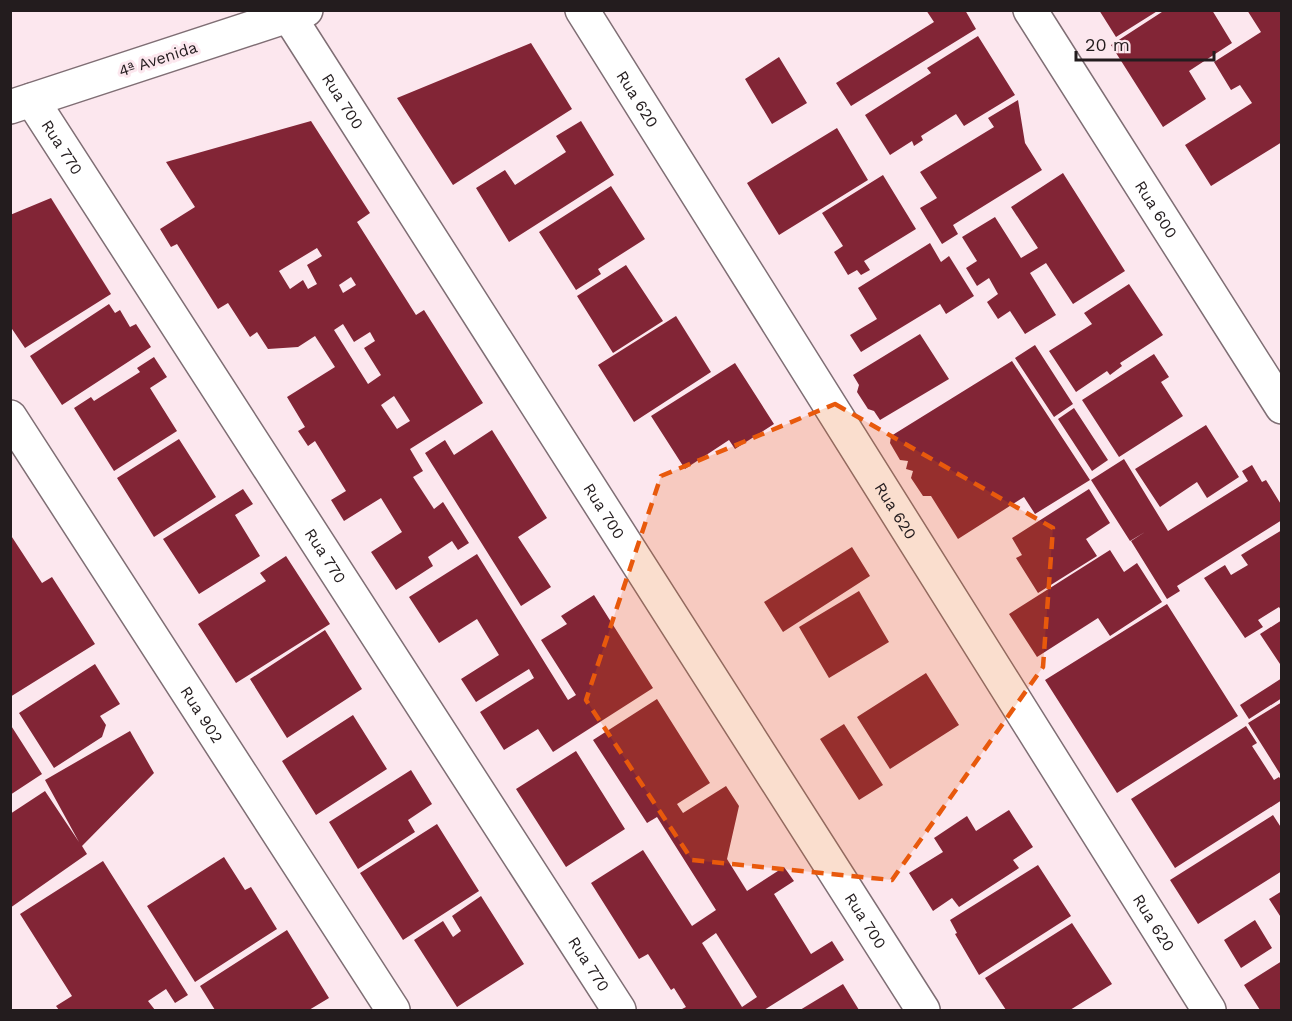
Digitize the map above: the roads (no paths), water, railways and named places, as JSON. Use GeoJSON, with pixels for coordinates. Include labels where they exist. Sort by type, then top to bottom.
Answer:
{"type":"FeatureCollection","features":[{"type":"Feature","properties":{"kind":"street","name":"Rua 620"},"geometry":{"type":"LineString","coordinates":[[582,10],[1209,1011]]}},
{"type":"Feature","properties":{"kind":"street","name":"Rua 600"},"geometry":{"type":"LineString","coordinates":[[1030,10],[1281,407]]}},
{"type":"Feature","properties":{"kind":"street","name":"4ª Avenida"},"geometry":{"type":"LineString","coordinates":[[21,104],[293,12]]}},
{"type":"Feature","properties":{"kind":"street","name":"Rua 700"},"geometry":{"type":"LineString","coordinates":[[293,12],[923,1011]]}},
{"type":"Feature","properties":{"kind":"street","name":"Rua 770"},"geometry":{"type":"LineString","coordinates":[[21,104],[619,1011]]}},
{"type":"Feature","properties":{"kind":"street","name":"Rua 902"},"geometry":{"type":"LineString","coordinates":[[10,417],[393,1011]]}}]}
